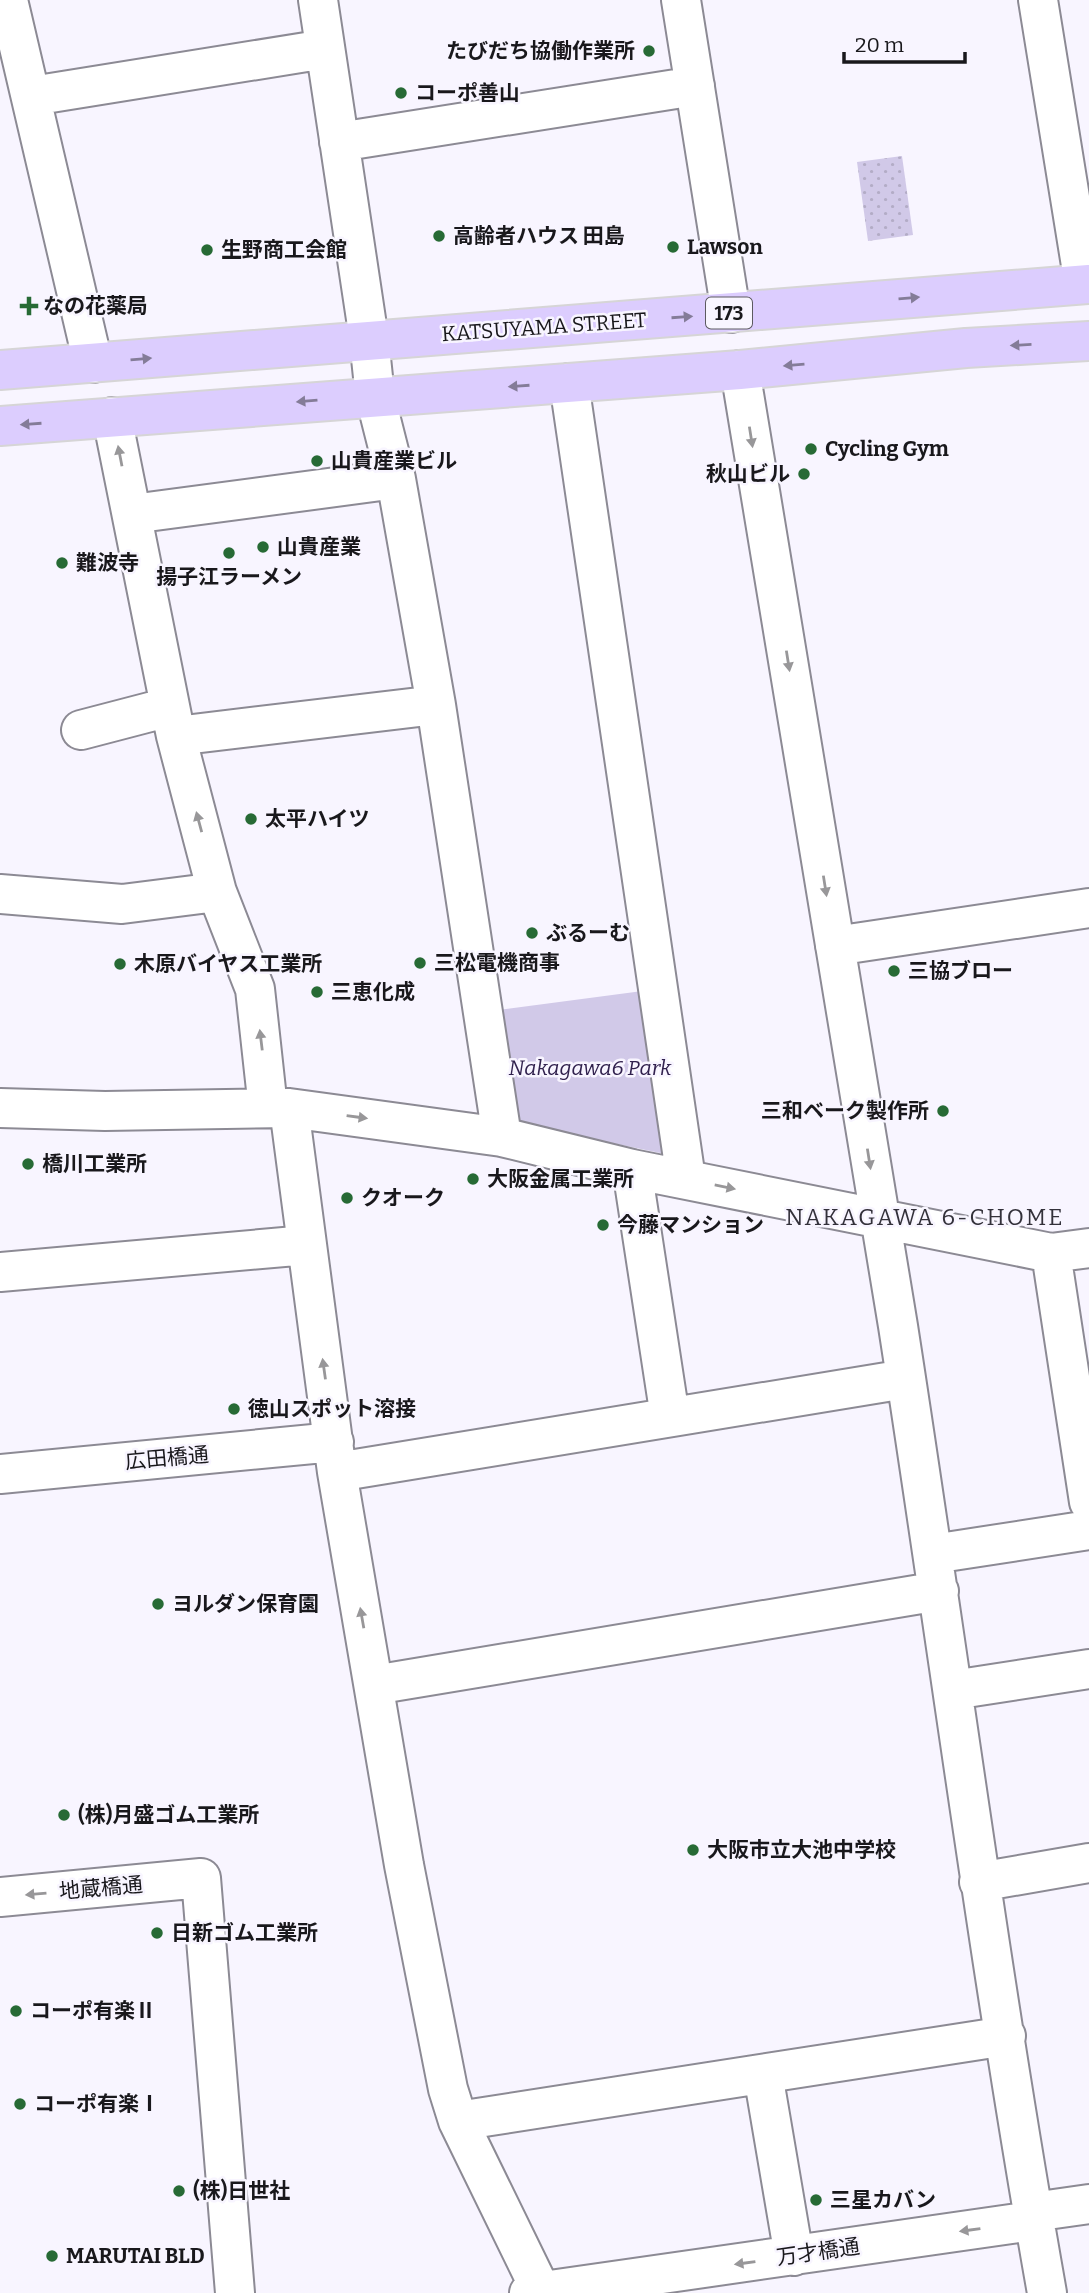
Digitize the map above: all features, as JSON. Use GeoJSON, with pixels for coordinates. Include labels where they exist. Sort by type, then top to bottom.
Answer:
{"type":"FeatureCollection","features":[{"type":"Feature","properties":{"kind":"main road","name":"KATSUYAMA STREET"},"geometry":{"type":"LineString","coordinates":[[0,370],[1087,284]]}},
{"type":"Feature","properties":{"kind":"main road"},"geometry":{"type":"LineString","coordinates":[[0,426],[740,370],[966,348],[1089,341]]}},
{"type":"Feature","properties":{"kind":"street"},"geometry":{"type":"LineString","coordinates":[[8,0],[93,363]]}},
{"type":"Feature","properties":{"kind":"street"},"geometry":{"type":"LineString","coordinates":[[681,0],[731,313]]}},
{"type":"Feature","properties":{"kind":"street"},"geometry":{"type":"LineString","coordinates":[[1038,0],[1087,284]]}},
{"type":"Feature","properties":{"kind":"street"},"geometry":{"type":"LineString","coordinates":[[325,1],[325,49],[369,339],[375,396],[396,479],[436,705],[502,1137]]}},
{"type":"Feature","properties":{"kind":"street"},"geometry":{"type":"LineString","coordinates":[[32,96],[325,49]]}},
{"type":"Feature","properties":{"kind":"street"},"geometry":{"type":"LineString","coordinates":[[339,142],[695,86]]}},
{"type":"Feature","properties":{"kind":"street"},"geometry":{"type":"LineString","coordinates":[[740,370],[936,1573],[979,1882],[1047,2293]]}},
{"type":"Feature","properties":{"kind":"street"},"geometry":{"type":"LineString","coordinates":[[569,383],[686,1179]]}},
{"type":"Feature","properties":{"kind":"street"},"geometry":{"type":"LineString","coordinates":[[112,417],[173,722],[217,892],[255,989],[307,1245],[335,1457],[404,1865],[448,2090],[458,2121],[537,2293]]}},
{"type":"Feature","properties":{"kind":"street"},"geometry":{"type":"LineString","coordinates":[[132,514],[396,479]]}},
{"type":"Feature","properties":{"kind":"street"},"geometry":{"type":"LineString","coordinates":[[81,730],[436,705]]}},
{"type":"Feature","properties":{"kind":"street"},"geometry":{"type":"LineString","coordinates":[[0,894],[122,904],[217,892]]}},
{"type":"Feature","properties":{"kind":"street"},"geometry":{"type":"LineString","coordinates":[[835,946],[1089,908]]}},
{"type":"Feature","properties":{"kind":"street"},"geometry":{"type":"LineString","coordinates":[[0,1108],[105,1111],[279,1108],[502,1137],[632,1169],[1051,1253],[1089,1248]]}},
{"type":"Feature","properties":{"kind":"street"},"geometry":{"type":"LineString","coordinates":[[632,1169],[670,1417]]}},
{"type":"Feature","properties":{"kind":"street"},"geometry":{"type":"LineString","coordinates":[[0,1272],[307,1245]]}},
{"type":"Feature","properties":{"kind":"street"},"geometry":{"type":"LineString","coordinates":[[1051,1253],[1089,1502]]}},
{"type":"Feature","properties":{"kind":"street","name":"広田橋通"},"geometry":{"type":"LineString","coordinates":[[0,1474],[335,1457],[670,1417],[905,1379]]}},
{"type":"Feature","properties":{"kind":"street"},"geometry":{"type":"LineString","coordinates":[[374,1685],[936,1573],[1089,1530]]}},
{"type":"Feature","properties":{"kind":"street"},"geometry":{"type":"LineString","coordinates":[[953,1690],[1089,1669]]}},
{"type":"Feature","properties":{"kind":"street"},"geometry":{"type":"LineString","coordinates":[[979,1882],[1089,1863]]}},
{"type":"Feature","properties":{"kind":"street","name":"地蔵橋通"},"geometry":{"type":"LineString","coordinates":[[0,1897],[201,1878],[235,2293]]}},
{"type":"Feature","properties":{"kind":"street"},"geometry":{"type":"LineString","coordinates":[[458,2121],[1006,2036]]}},
{"type":"Feature","properties":{"kind":"street"},"geometry":{"type":"LineString","coordinates":[[763,2074],[794,2256]]}},
{"type":"Feature","properties":{"kind":"street","name":"万才橋通"},"geometry":{"type":"LineString","coordinates":[[537,2293],[1025,2222],[1032,2212],[1089,2204]]}},
{"type":"Feature","properties":{"kind":"green space"},"geometry":{"type":"Polygon","coordinates":[[[902,156],[913,235],[868,241],[857,162],[902,156]]]}},
{"type":"Feature","properties":{"kind":"green space","name":"Nakagawa6 Park"},"geometry":{"type":"Polygon","coordinates":[[[650,990],[670,1155],[511,1122],[498,1010],[650,990]]]}},
{"type":"Feature","properties":{"kind":"place","name":"たびだち協働作業所"},"geometry":{"type":"Point","coordinates":[649,51]}},
{"type":"Feature","properties":{"kind":"place","name":"コーポ善山"},"geometry":{"type":"Point","coordinates":[401,93]}},
{"type":"Feature","properties":{"kind":"place","name":"高齢者ハウス 田島"},"geometry":{"type":"Point","coordinates":[439,236]}},
{"type":"Feature","properties":{"kind":"place","name":"Lawson"},"geometry":{"type":"Point","coordinates":[673,247]}},
{"type":"Feature","properties":{"kind":"place","name":"生野商工会館"},"geometry":{"type":"Point","coordinates":[207,250]}},
{"type":"Feature","properties":{"kind":"place","name":"なの花薬局"},"geometry":{"type":"Point","coordinates":[29,306]}},
{"type":"Feature","properties":{"kind":"place","name":"Cycling Gym"},"geometry":{"type":"Point","coordinates":[811,449]}},
{"type":"Feature","properties":{"kind":"place","name":"山貴産業ビル"},"geometry":{"type":"Point","coordinates":[317,461]}},
{"type":"Feature","properties":{"kind":"place","name":"秋山ビル"},"geometry":{"type":"Point","coordinates":[804,474]}},
{"type":"Feature","properties":{"kind":"place","name":"山貴産業"},"geometry":{"type":"Point","coordinates":[263,547]}},
{"type":"Feature","properties":{"kind":"place","name":"揚子江ラーメン"},"geometry":{"type":"Point","coordinates":[229,553]}},
{"type":"Feature","properties":{"kind":"place","name":"難波寺"},"geometry":{"type":"Point","coordinates":[62,563]}},
{"type":"Feature","properties":{"kind":"place","name":"太平ハイツ"},"geometry":{"type":"Point","coordinates":[251,819]}},
{"type":"Feature","properties":{"kind":"place","name":"ぶるーむ"},"geometry":{"type":"Point","coordinates":[532,933]}},
{"type":"Feature","properties":{"kind":"place","name":"三松電機商事"},"geometry":{"type":"Point","coordinates":[420,963]}},
{"type":"Feature","properties":{"kind":"place","name":"木原バイヤス工業所"},"geometry":{"type":"Point","coordinates":[120,964]}},
{"type":"Feature","properties":{"kind":"place","name":"三協ブロー"},"geometry":{"type":"Point","coordinates":[894,971]}},
{"type":"Feature","properties":{"kind":"place","name":"三恵化成"},"geometry":{"type":"Point","coordinates":[317,992]}},
{"type":"Feature","properties":{"kind":"place","name":"三和ベーク製作所"},"geometry":{"type":"Point","coordinates":[943,1111]}},
{"type":"Feature","properties":{"kind":"place","name":"橋川工業所"},"geometry":{"type":"Point","coordinates":[28,1164]}},
{"type":"Feature","properties":{"kind":"place","name":"大阪金属工業所"},"geometry":{"type":"Point","coordinates":[473,1179]}},
{"type":"Feature","properties":{"kind":"place","name":"クオーク"},"geometry":{"type":"Point","coordinates":[347,1198]}},
{"type":"Feature","properties":{"kind":"place","name":"今藤マンション"},"geometry":{"type":"Point","coordinates":[603,1225]}},
{"type":"Feature","properties":{"kind":"place","name":"徳山スポット溶接"},"geometry":{"type":"Point","coordinates":[234,1409]}},
{"type":"Feature","properties":{"kind":"place","name":"ヨルダン保育園"},"geometry":{"type":"Point","coordinates":[158,1604]}},
{"type":"Feature","properties":{"kind":"place","name":"(株)月盛ゴム工業所"},"geometry":{"type":"Point","coordinates":[64,1815]}},
{"type":"Feature","properties":{"kind":"place","name":"大阪市立大池中学校"},"geometry":{"type":"Point","coordinates":[693,1850]}},
{"type":"Feature","properties":{"kind":"place","name":"日新ゴム工業所"},"geometry":{"type":"Point","coordinates":[157,1933]}},
{"type":"Feature","properties":{"kind":"place","name":"コーポ有楽Ⅱ"},"geometry":{"type":"Point","coordinates":[16,2011]}},
{"type":"Feature","properties":{"kind":"place","name":"コーポ有楽Ⅰ"},"geometry":{"type":"Point","coordinates":[20,2104]}},
{"type":"Feature","properties":{"kind":"place","name":"(株)日世社"},"geometry":{"type":"Point","coordinates":[179,2191]}},
{"type":"Feature","properties":{"kind":"place","name":"三星カバン"},"geometry":{"type":"Point","coordinates":[816,2200]}},
{"type":"Feature","properties":{"kind":"place","name":"MARUTAI BLD"},"geometry":{"type":"Point","coordinates":[52,2256]}},
{"type":"Feature","properties":{"kind":"district","name":"NAKAGAWA 6-CHOME"},"geometry":{"type":"Point","coordinates":[925,1217]}}]}
